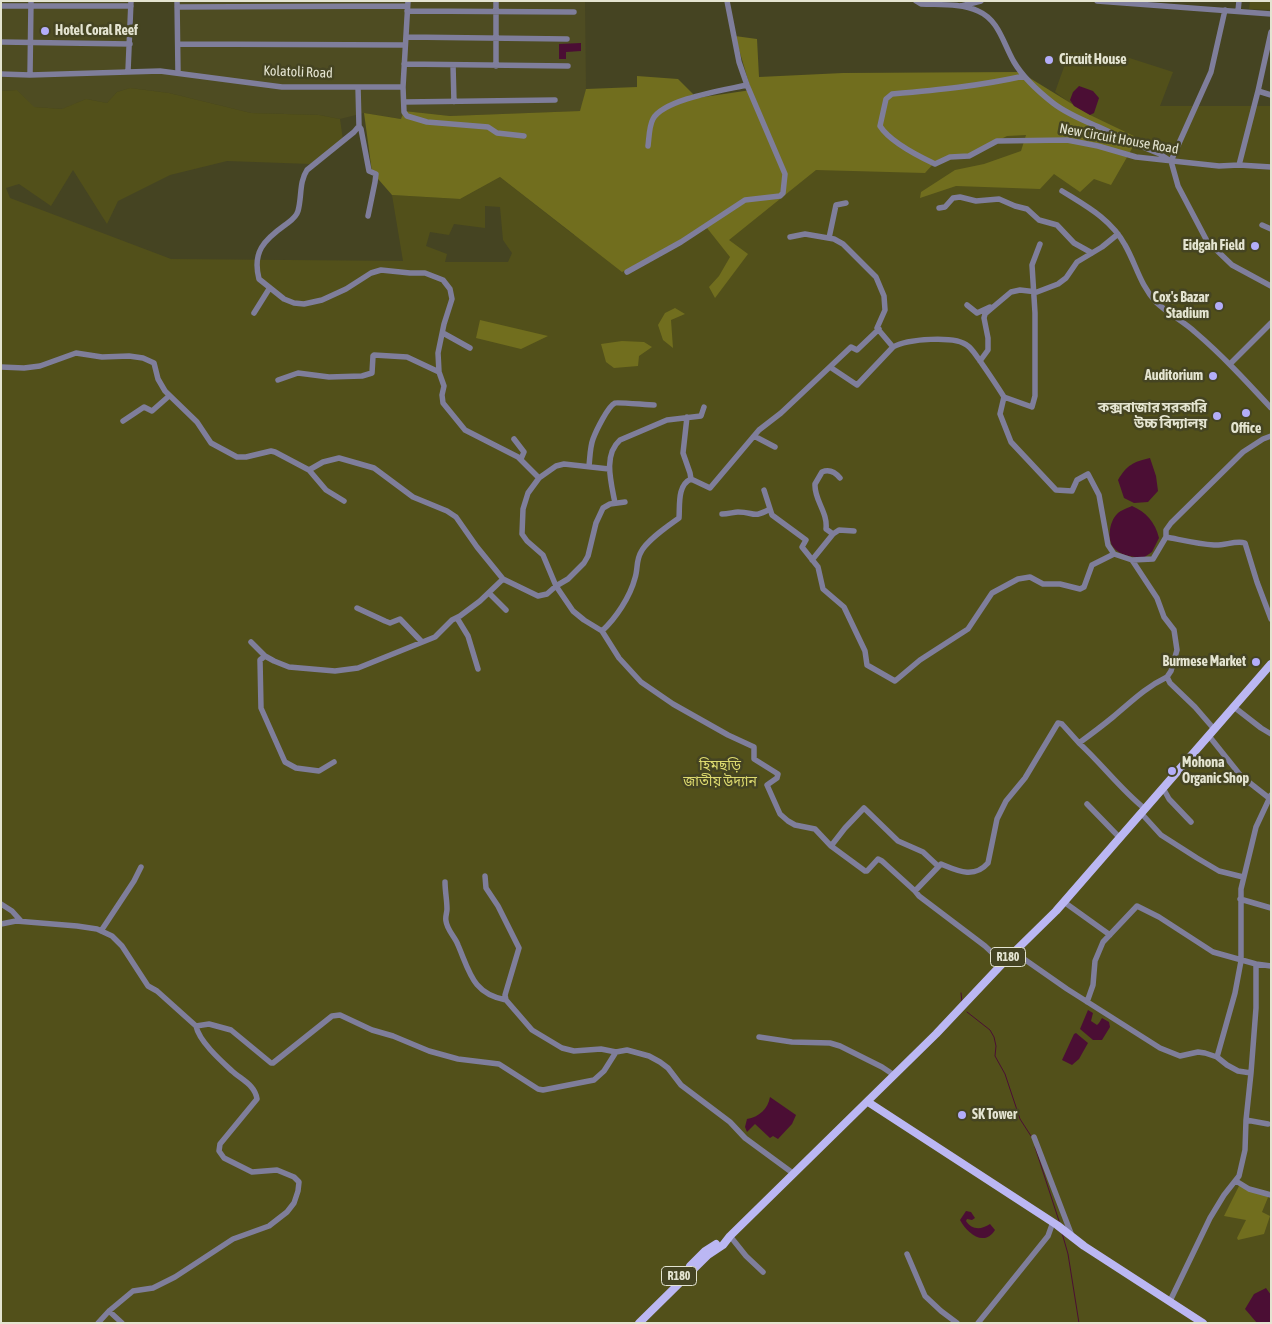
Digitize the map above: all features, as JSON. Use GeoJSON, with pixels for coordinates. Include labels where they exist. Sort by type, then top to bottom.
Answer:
{"type":"FeatureCollection","features":[{"type":"Feature","properties":{"kind":"main road","name":"R180"},"geometry":{"type":"LineString","coordinates":[[639,1323],[868,1102],[1064,902],[1271,664]]}},
{"type":"Feature","properties":{"kind":"main road"},"geometry":{"type":"LineString","coordinates":[[868,1102],[1065,1230],[1084,1246],[1203,1323]]}},
{"type":"Feature","properties":{"kind":"main road","name":"R180"},"geometry":{"type":"LineString","coordinates":[[633,1323],[705,1251],[730,1236]]}},
{"type":"Feature","properties":{"kind":"street"},"geometry":{"type":"LineString","coordinates":[[496,1],[496,66]]}},
{"type":"Feature","properties":{"kind":"street"},"geometry":{"type":"LineString","coordinates":[[627,272],[681,242],[745,200],[780,196],[783,193],[785,174],[739,62],[727,1]]}},
{"type":"Feature","properties":{"kind":"street"},"geometry":{"type":"LineString","coordinates":[[916,1],[921,4],[959,6],[977,10],[994,22],[1014,63],[1024,76],[1055,105],[1082,120],[1160,154],[1171,161]]}},
{"type":"Feature","properties":{"kind":"street"},"geometry":{"type":"LineString","coordinates":[[959,6],[981,1]]}},
{"type":"Feature","properties":{"kind":"street"},"geometry":{"type":"LineString","coordinates":[[1097,1],[1271,14]]}},
{"type":"Feature","properties":{"kind":"street"},"geometry":{"type":"LineString","coordinates":[[1238,11],[1239,1]]}},
{"type":"Feature","properties":{"kind":"street"},"geometry":{"type":"LineString","coordinates":[[30,75],[31,4]]}},
{"type":"Feature","properties":{"kind":"street"},"geometry":{"type":"LineString","coordinates":[[1,6],[31,4],[131,4],[128,71],[30,75],[1,74]]}},
{"type":"Feature","properties":{"kind":"street"},"geometry":{"type":"LineString","coordinates":[[178,72],[177,4],[407,6],[496,11],[574,12]]}},
{"type":"Feature","properties":{"kind":"street"},"geometry":{"type":"LineString","coordinates":[[407,6],[403,87],[404,112],[407,116],[426,122],[488,128],[497,133],[524,136]]}},
{"type":"Feature","properties":{"kind":"street"},"geometry":{"type":"LineString","coordinates":[[1225,10],[1211,72],[1171,161],[1178,186],[1207,241],[1232,265],[1271,286]]}},
{"type":"Feature","properties":{"kind":"street"},"geometry":{"type":"LineString","coordinates":[[1239,165],[1271,32]]}},
{"type":"Feature","properties":{"kind":"street"},"geometry":{"type":"LineString","coordinates":[[406,37],[567,39]]}},
{"type":"Feature","properties":{"kind":"street"},"geometry":{"type":"LineString","coordinates":[[1,42],[130,44]]}},
{"type":"Feature","properties":{"kind":"street","name":"Kolatoli Road"},"geometry":{"type":"LineString","coordinates":[[178,44],[405,45]]}},
{"type":"Feature","properties":{"kind":"street"},"geometry":{"type":"LineString","coordinates":[[404,64],[568,66]]}},
{"type":"Feature","properties":{"kind":"street"},"geometry":{"type":"LineString","coordinates":[[453,65],[454,102]]}},
{"type":"Feature","properties":{"kind":"street","name":"Kolatoli Road"},"geometry":{"type":"LineString","coordinates":[[128,71],[178,72],[282,87],[403,87]]}},
{"type":"Feature","properties":{"kind":"street","name":"New Circuit House Road"},"geometry":{"type":"LineString","coordinates":[[1024,76],[997,82],[892,94],[886,99],[880,126],[884,133],[917,155],[935,164],[950,157],[969,156],[997,141],[1067,140],[1098,146],[1136,158],[1219,166],[1271,167]]}},
{"type":"Feature","properties":{"kind":"street"},"geometry":{"type":"LineString","coordinates":[[648,146],[652,119],[667,107],[693,97],[748,85]]}},
{"type":"Feature","properties":{"kind":"street"},"geometry":{"type":"LineString","coordinates":[[358,87],[359,126],[369,171],[376,174],[368,216]]}},
{"type":"Feature","properties":{"kind":"street"},"geometry":{"type":"LineString","coordinates":[[1258,91],[1271,95]]}},
{"type":"Feature","properties":{"kind":"street"},"geometry":{"type":"LineString","coordinates":[[404,102],[555,100]]}},
{"type":"Feature","properties":{"kind":"street"},"geometry":{"type":"LineString","coordinates":[[359,126],[302,176],[298,212],[294,218],[271,235],[260,248],[257,270],[259,280],[284,299],[304,304],[338,294],[376,271],[388,270],[410,274],[430,273],[447,283],[452,294],[451,305],[438,353],[440,372],[444,381],[443,403],[460,426],[471,434],[521,459],[539,478]]}},
{"type":"Feature","properties":{"kind":"street"},"geometry":{"type":"LineString","coordinates":[[1062,191],[1099,214],[1125,244],[1144,289],[1157,304],[1184,322],[1230,364],[1271,408]]}},
{"type":"Feature","properties":{"kind":"street"},"geometry":{"type":"LineString","coordinates":[[939,208],[945,207],[953,198],[960,197],[976,201],[999,200],[1027,209],[1040,220],[1052,222],[1074,243],[1092,253]]}},
{"type":"Feature","properties":{"kind":"street"},"geometry":{"type":"LineString","coordinates":[[829,238],[836,205],[846,203]]}},
{"type":"Feature","properties":{"kind":"street"},"geometry":{"type":"LineString","coordinates":[[1262,225],[1271,229]]}},
{"type":"Feature","properties":{"kind":"street"},"geometry":{"type":"LineString","coordinates":[[790,237],[805,234],[829,238],[843,244],[876,277],[884,296],[885,310],[877,328],[892,347]]}},
{"type":"Feature","properties":{"kind":"street"},"geometry":{"type":"LineString","coordinates":[[980,361],[988,350],[984,318],[992,308],[1012,292],[1020,290],[1034,292],[1045,290],[1058,284],[1066,278],[1077,262],[1118,234]]}},
{"type":"Feature","properties":{"kind":"street"},"geometry":{"type":"LineString","coordinates":[[830,367],[857,385],[892,347],[898,344],[924,338],[961,342],[968,346],[980,361],[1004,397],[1032,407],[1035,396],[1035,322],[1032,265],[1040,244]]}},
{"type":"Feature","properties":{"kind":"street"},"geometry":{"type":"LineString","coordinates":[[254,313],[269,289]]}},
{"type":"Feature","properties":{"kind":"street"},"geometry":{"type":"LineString","coordinates":[[967,304],[976,313],[990,306],[992,308]]}},
{"type":"Feature","properties":{"kind":"street"},"geometry":{"type":"LineString","coordinates":[[1230,364],[1271,323]]}},
{"type":"Feature","properties":{"kind":"street"},"geometry":{"type":"LineString","coordinates":[[691,479],[710,488],[754,436],[850,347],[857,350],[879,329]]}},
{"type":"Feature","properties":{"kind":"street"},"geometry":{"type":"LineString","coordinates":[[442,333],[470,348]]}},
{"type":"Feature","properties":{"kind":"street"},"geometry":{"type":"LineString","coordinates":[[1,367],[24,368],[40,366],[76,353],[102,357],[143,358],[154,363],[158,379],[169,396],[197,422],[215,446],[237,457],[246,457],[271,451],[275,452],[309,470],[326,490],[344,501]]}},
{"type":"Feature","properties":{"kind":"street"},"geometry":{"type":"LineString","coordinates":[[278,380],[298,373],[330,377],[362,376],[372,372],[374,355],[407,358],[440,372]]}},
{"type":"Feature","properties":{"kind":"street"},"geometry":{"type":"LineString","coordinates":[[123,421],[144,407],[152,411],[169,396]]}},
{"type":"Feature","properties":{"kind":"street"},"geometry":{"type":"LineString","coordinates":[[1004,397],[1000,414],[1011,442],[1056,490],[1072,491],[1077,480],[1088,474],[1100,495],[1108,545],[1114,554],[1132,560],[1153,559],[1166,537],[1166,530],[1171,522],[1243,452],[1271,436]]}},
{"type":"Feature","properties":{"kind":"street"},"geometry":{"type":"LineString","coordinates":[[589,466],[592,440],[608,408],[618,402],[654,405]]}},
{"type":"Feature","properties":{"kind":"street"},"geometry":{"type":"LineString","coordinates":[[615,503],[609,469],[612,449],[620,440],[667,420],[700,416],[704,407]]}},
{"type":"Feature","properties":{"kind":"street"},"geometry":{"type":"LineString","coordinates":[[687,417],[683,453],[691,479]]}},
{"type":"Feature","properties":{"kind":"street"},"geometry":{"type":"LineString","coordinates":[[754,436],[775,447]]}},
{"type":"Feature","properties":{"kind":"street"},"geometry":{"type":"LineString","coordinates":[[514,439],[524,452],[521,459]]}},
{"type":"Feature","properties":{"kind":"street"},"geometry":{"type":"LineString","coordinates":[[309,470],[323,462],[339,458],[374,468],[413,497],[456,517],[503,579],[538,596],[547,594],[568,579],[584,562],[588,556],[593,532],[600,513],[606,506],[625,502]]}},
{"type":"Feature","properties":{"kind":"street"},"geometry":{"type":"LineString","coordinates":[[609,469],[564,464],[556,466],[539,478],[526,498],[522,534],[526,541],[543,555],[556,586],[573,610],[584,620],[602,631],[619,658],[641,682],[673,704],[728,735],[754,747],[754,759],[778,774],[777,778],[767,785],[780,814],[791,824],[815,829],[832,846],[865,871],[878,859],[882,861],[919,896],[985,946],[1003,963]]}},
{"type":"Feature","properties":{"kind":"street"},"geometry":{"type":"LineString","coordinates":[[832,534],[826,529],[826,518],[815,484],[822,472],[826,470],[840,478]]}},
{"type":"Feature","properties":{"kind":"street"},"geometry":{"type":"LineString","coordinates":[[602,631],[610,624],[632,587],[636,577],[638,558],[642,549],[679,518],[682,487],[686,481],[691,479]]}},
{"type":"Feature","properties":{"kind":"street"},"geometry":{"type":"LineString","coordinates":[[764,490],[772,514],[806,540],[802,547],[818,567],[823,589],[844,608],[848,615],[864,651],[867,665],[895,680],[920,660],[968,629],[992,593],[1018,579],[1030,578],[1043,584],[1084,587],[1092,565],[1114,554]]}},
{"type":"Feature","properties":{"kind":"street"},"geometry":{"type":"LineString","coordinates":[[722,514],[737,512],[758,515],[770,509]]}},
{"type":"Feature","properties":{"kind":"street"},"geometry":{"type":"LineString","coordinates":[[812,560],[832,534],[839,530],[854,531]]}},
{"type":"Feature","properties":{"kind":"street"},"geometry":{"type":"LineString","coordinates":[[1166,537],[1213,545],[1245,543],[1271,619]]}},
{"type":"Feature","properties":{"kind":"street"},"geometry":{"type":"LineString","coordinates":[[1078,743],[1112,718],[1141,693],[1167,677],[1171,671],[1177,650],[1174,630],[1164,617],[1157,598],[1132,560]]}},
{"type":"Feature","properties":{"kind":"street"},"geometry":{"type":"LineString","coordinates":[[251,642],[274,662],[289,667],[335,670],[366,666],[435,637],[452,620],[489,593],[503,579]]}},
{"type":"Feature","properties":{"kind":"street"},"geometry":{"type":"LineString","coordinates":[[489,593],[506,610]]}},
{"type":"Feature","properties":{"kind":"street"},"geometry":{"type":"LineString","coordinates":[[357,608],[385,621],[390,622],[400,619],[422,642]]}},
{"type":"Feature","properties":{"kind":"street"},"geometry":{"type":"LineString","coordinates":[[457,618],[468,636],[478,669]]}},
{"type":"Feature","properties":{"kind":"street"},"geometry":{"type":"LineString","coordinates":[[265,656],[260,660],[261,708],[286,762],[296,768],[319,771],[334,762]]}},
{"type":"Feature","properties":{"kind":"street"},"geometry":{"type":"LineString","coordinates":[[1167,677],[1170,683],[1214,729]]}},
{"type":"Feature","properties":{"kind":"street"},"geometry":{"type":"LineString","coordinates":[[1234,707],[1271,734]]}},
{"type":"Feature","properties":{"kind":"street"},"geometry":{"type":"LineString","coordinates":[[915,891],[941,864],[964,873],[983,868],[988,863],[997,819],[1006,801],[1025,778],[1058,723],[1062,724],[1078,743],[1101,764],[1143,811],[1161,835],[1219,871],[1243,877]]}},
{"type":"Feature","properties":{"kind":"street"},"geometry":{"type":"LineString","coordinates":[[1208,736],[1240,776],[1270,796],[1256,827],[1243,877],[1240,899],[1241,961],[1235,993],[1217,1057]]}},
{"type":"Feature","properties":{"kind":"street"},"geometry":{"type":"LineString","coordinates":[[1163,788],[1169,799],[1191,822]]}},
{"type":"Feature","properties":{"kind":"street"},"geometry":{"type":"LineString","coordinates":[[1087,804],[1120,838]]}},
{"type":"Feature","properties":{"kind":"street"},"geometry":{"type":"LineString","coordinates":[[832,846],[845,828],[864,808],[898,841],[923,852],[938,866]]}},
{"type":"Feature","properties":{"kind":"street"},"geometry":{"type":"LineString","coordinates":[[101,931],[141,867]]}},
{"type":"Feature","properties":{"kind":"street"},"geometry":{"type":"LineString","coordinates":[[485,876],[486,888],[498,906],[519,948],[505,995],[506,1000],[532,1030],[562,1048],[574,1051],[601,1049],[616,1052],[627,1050],[660,1062],[668,1068],[681,1085],[730,1122],[745,1138],[794,1174]]}},
{"type":"Feature","properties":{"kind":"street"},"geometry":{"type":"LineString","coordinates":[[445,882],[446,921],[450,934],[458,944],[472,980],[481,990],[494,998],[506,1000]]}},
{"type":"Feature","properties":{"kind":"street"},"geometry":{"type":"LineString","coordinates":[[1240,899],[1271,908]]}},
{"type":"Feature","properties":{"kind":"street"},"geometry":{"type":"LineString","coordinates":[[1064,902],[1110,934]]}},
{"type":"Feature","properties":{"kind":"street"},"geometry":{"type":"LineString","coordinates":[[1,904],[12,911],[19,921]]}},
{"type":"Feature","properties":{"kind":"street"},"geometry":{"type":"LineString","coordinates":[[1087,1002],[1096,961],[1103,942],[1137,906],[1159,917],[1212,952],[1241,961],[1271,966]]}},
{"type":"Feature","properties":{"kind":"street"},"geometry":{"type":"LineString","coordinates":[[4,924],[19,921],[77,926],[101,931],[112,936],[122,946],[148,986],[157,991],[196,1026],[200,1037],[232,1072],[255,1090],[257,1099],[220,1144],[219,1151],[224,1158],[252,1172],[277,1170],[294,1177],[299,1182],[294,1203],[287,1212],[269,1226],[233,1239],[175,1277],[153,1288],[133,1292],[109,1311],[98,1323]]}},
{"type":"Feature","properties":{"kind":"street"},"geometry":{"type":"LineString","coordinates":[[1014,952],[1087,1002],[1147,1040],[1174,1054],[1180,1056],[1198,1052],[1217,1057],[1238,1071],[1251,1073]]}},
{"type":"Feature","properties":{"kind":"street"},"geometry":{"type":"LineString","coordinates":[[1170,1301],[1210,1218],[1224,1195],[1236,1181],[1245,1150],[1256,1008],[1256,964]]}},
{"type":"Feature","properties":{"kind":"street"},"geometry":{"type":"LineString","coordinates":[[196,1026],[209,1024],[231,1030],[273,1063],[332,1016],[340,1015],[372,1030],[393,1036],[429,1051],[458,1059],[498,1064],[538,1089],[543,1090],[597,1078],[616,1052]]}},
{"type":"Feature","properties":{"kind":"street"},"geometry":{"type":"LineString","coordinates":[[759,1037],[792,1042],[830,1043],[840,1046],[894,1075]]}},
{"type":"Feature","properties":{"kind":"street"},"geometry":{"type":"LineString","coordinates":[[1246,1120],[1268,1124]]}},
{"type":"Feature","properties":{"kind":"street"},"geometry":{"type":"LineString","coordinates":[[1034,1137],[1072,1236]]}},
{"type":"Feature","properties":{"kind":"street"},"geometry":{"type":"LineString","coordinates":[[1236,1181],[1249,1189],[1271,1195]]}},
{"type":"Feature","properties":{"kind":"street"},"geometry":{"type":"LineString","coordinates":[[978,1323],[1048,1236],[1055,1224]]}},
{"type":"Feature","properties":{"kind":"street"},"geometry":{"type":"LineString","coordinates":[[730,1236],[746,1256],[763,1272]]}},
{"type":"Feature","properties":{"kind":"street"},"geometry":{"type":"LineString","coordinates":[[907,1254],[925,1296],[957,1323]]}},
{"type":"Feature","properties":{"kind":"street"},"geometry":{"type":"LineString","coordinates":[[109,1311],[122,1323]]}},
{"type":"Feature","properties":{"kind":"shaded area"},"geometry":{"type":"Polygon","coordinates":[[[1,1],[132,1],[130,71],[177,73],[177,1],[585,1],[586,89],[581,111],[450,116],[404,111],[402,119],[364,113],[340,119],[319,115],[251,113],[169,93],[130,88],[117,92],[107,103],[86,99],[63,109],[33,107],[17,90],[1,91],[1,1]]]}},
{"type":"Feature","properties":{"kind":"shaded area"},"geometry":{"type":"Polygon","coordinates":[[[735,36],[757,39],[759,77],[843,73],[1020,72],[1090,115],[1138,138],[1111,185],[1094,179],[1080,192],[1054,174],[1040,189],[956,186],[920,198],[921,192],[955,170],[984,164],[1021,151],[1026,135],[1007,136],[969,155],[934,163],[925,173],[816,170],[729,240],[748,254],[715,298],[709,287],[719,276],[730,257],[707,228],[675,247],[622,272],[500,177],[460,199],[392,195],[372,172],[364,113],[401,119],[404,111],[450,116],[580,111],[586,89],[637,87],[637,76],[678,79],[697,98],[751,90],[735,36]]]}},
{"type":"Feature","properties":{"kind":"shaded area"},"geometry":{"type":"Polygon","coordinates":[[[581,43],[581,51],[566,52],[566,59],[559,59],[559,44],[581,43]]]}},
{"type":"Feature","properties":{"kind":"shaded area"},"geometry":{"type":"Polygon","coordinates":[[[1079,86],[1093,91],[1099,98],[1094,113],[1090,115],[1074,106],[1070,100],[1073,92],[1079,86]]]}},
{"type":"Feature","properties":{"kind":"shaded area"},"geometry":{"type":"Polygon","coordinates":[[[675,308],[685,314],[671,320],[673,348],[663,340],[658,325],[665,313],[675,308]]]}},
{"type":"Feature","properties":{"kind":"shaded area"},"geometry":{"type":"Polygon","coordinates":[[[480,320],[548,336],[521,349],[476,338],[480,320]]]}},
{"type":"Feature","properties":{"kind":"shaded area"},"geometry":{"type":"Polygon","coordinates":[[[622,341],[644,342],[652,347],[639,356],[638,366],[614,368],[606,362],[601,344],[622,341]]]}},
{"type":"Feature","properties":{"kind":"shaded area"},"geometry":{"type":"Polygon","coordinates":[[[1150,458],[1156,476],[1158,491],[1148,502],[1134,503],[1124,498],[1118,480],[1131,465],[1150,458]]]}},
{"type":"Feature","properties":{"kind":"shaded area"},"geometry":{"type":"Polygon","coordinates":[[[1132,506],[1142,511],[1149,518],[1159,538],[1152,552],[1143,558],[1122,554],[1116,550],[1111,542],[1110,532],[1114,518],[1120,511],[1132,506]]]}},
{"type":"Feature","properties":{"kind":"shaded area"},"geometry":{"type":"Polygon","coordinates":[[[1088,1010],[1093,1013],[1091,1021],[1097,1025],[1102,1018],[1109,1022],[1110,1027],[1102,1040],[1093,1040],[1080,1029],[1088,1010]]]}},
{"type":"Feature","properties":{"kind":"shaded area"},"geometry":{"type":"Polygon","coordinates":[[[1076,1033],[1088,1043],[1079,1059],[1072,1065],[1062,1060],[1076,1033]]]}},
{"type":"Feature","properties":{"kind":"shaded area"},"geometry":{"type":"Polygon","coordinates":[[[770,1097],[796,1115],[792,1124],[778,1139],[773,1136],[770,1138],[755,1124],[747,1132],[745,1127],[747,1119],[765,1109],[770,1097]]]}},
{"type":"Feature","properties":{"kind":"shaded area"},"geometry":{"type":"Polygon","coordinates":[[[1240,1184],[1269,1195],[1262,1212],[1270,1216],[1264,1234],[1238,1240],[1237,1238],[1246,1220],[1224,1216],[1240,1184]]]}},
{"type":"Feature","properties":{"kind":"shaded area"},"geometry":{"type":"Polygon","coordinates":[[[966,1211],[971,1212],[975,1218],[972,1220],[967,1219],[966,1221],[971,1226],[980,1228],[990,1224],[995,1230],[986,1238],[981,1238],[971,1233],[960,1220],[966,1211]]]}},
{"type":"Feature","properties":{"kind":"shaded area"},"geometry":{"type":"Polygon","coordinates":[[[1266,1288],[1271,1295],[1271,1323],[1257,1323],[1245,1309],[1254,1294],[1266,1288]]]}},
{"type":"Feature","properties":{"kind":"green space"},"geometry":{"type":"Polygon","coordinates":[[[1250,1],[1271,1],[1271,10],[1249,9],[1250,1]]]}},
{"type":"Feature","properties":{"kind":"green space","name":"হিমছড়ি জাতীয় উদ্যান"},"geometry":{"type":"Polygon","coordinates":[[[1069,53],[1117,54],[1173,72],[1160,106],[1271,106],[1271,1323],[1,1323],[1,91],[17,90],[34,107],[62,109],[86,99],[107,103],[117,92],[130,88],[169,93],[251,113],[319,115],[340,119],[343,140],[311,164],[227,161],[170,175],[118,201],[107,224],[73,170],[51,206],[19,184],[6,188],[10,198],[171,259],[403,261],[392,195],[460,199],[500,177],[574,235],[797,115],[1074,106],[1055,92],[1069,53]],[[485,206],[485,228],[454,224],[449,235],[430,232],[426,246],[447,254],[445,262],[508,262],[512,253],[503,240],[500,207],[485,206]]]}},
{"type":"Feature","properties":{"kind":"waterway"},"geometry":{"type":"LineString","coordinates":[[961,993],[962,1002]]}},
{"type":"Feature","properties":{"kind":"waterway"},"geometry":{"type":"LineString","coordinates":[[967,1012],[990,1030],[994,1037],[996,1046],[995,1056],[1005,1074],[1020,1119],[1031,1136]]}},
{"type":"Feature","properties":{"kind":"waterway"},"geometry":{"type":"LineString","coordinates":[[1035,1147],[1060,1224]]}},
{"type":"Feature","properties":{"kind":"waterway"},"geometry":{"type":"LineString","coordinates":[[1062,1233],[1068,1254],[1079,1323]]}},
{"type":"Feature","properties":{"kind":"place","name":"Hotel Coral Reef"},"geometry":{"type":"Point","coordinates":[45,31]}},
{"type":"Feature","properties":{"kind":"place","name":"Circuit House"},"geometry":{"type":"Point","coordinates":[1049,60]}},
{"type":"Feature","properties":{"kind":"place","name":"Eidgah Field"},"geometry":{"type":"Point","coordinates":[1255,246]}},
{"type":"Feature","properties":{"kind":"place","name":"Cox's Bazar Stadium"},"geometry":{"type":"Point","coordinates":[1219,306]}},
{"type":"Feature","properties":{"kind":"place","name":"Auditorium"},"geometry":{"type":"Point","coordinates":[1213,376]}},
{"type":"Feature","properties":{"kind":"place","name":"Office"},"geometry":{"type":"Point","coordinates":[1246,413]}},
{"type":"Feature","properties":{"kind":"place","name":"কক্সবাজার সরকারি উচ্চ বিদ্যালয়"},"geometry":{"type":"Point","coordinates":[1217,416]}},
{"type":"Feature","properties":{"kind":"place","name":"Burmese Market"},"geometry":{"type":"Point","coordinates":[1256,662]}},
{"type":"Feature","properties":{"kind":"place","name":"Mohona Organic Shop"},"geometry":{"type":"Point","coordinates":[1172,771]}},
{"type":"Feature","properties":{"kind":"place","name":"SK Tower"},"geometry":{"type":"Point","coordinates":[962,1115]}}]}
